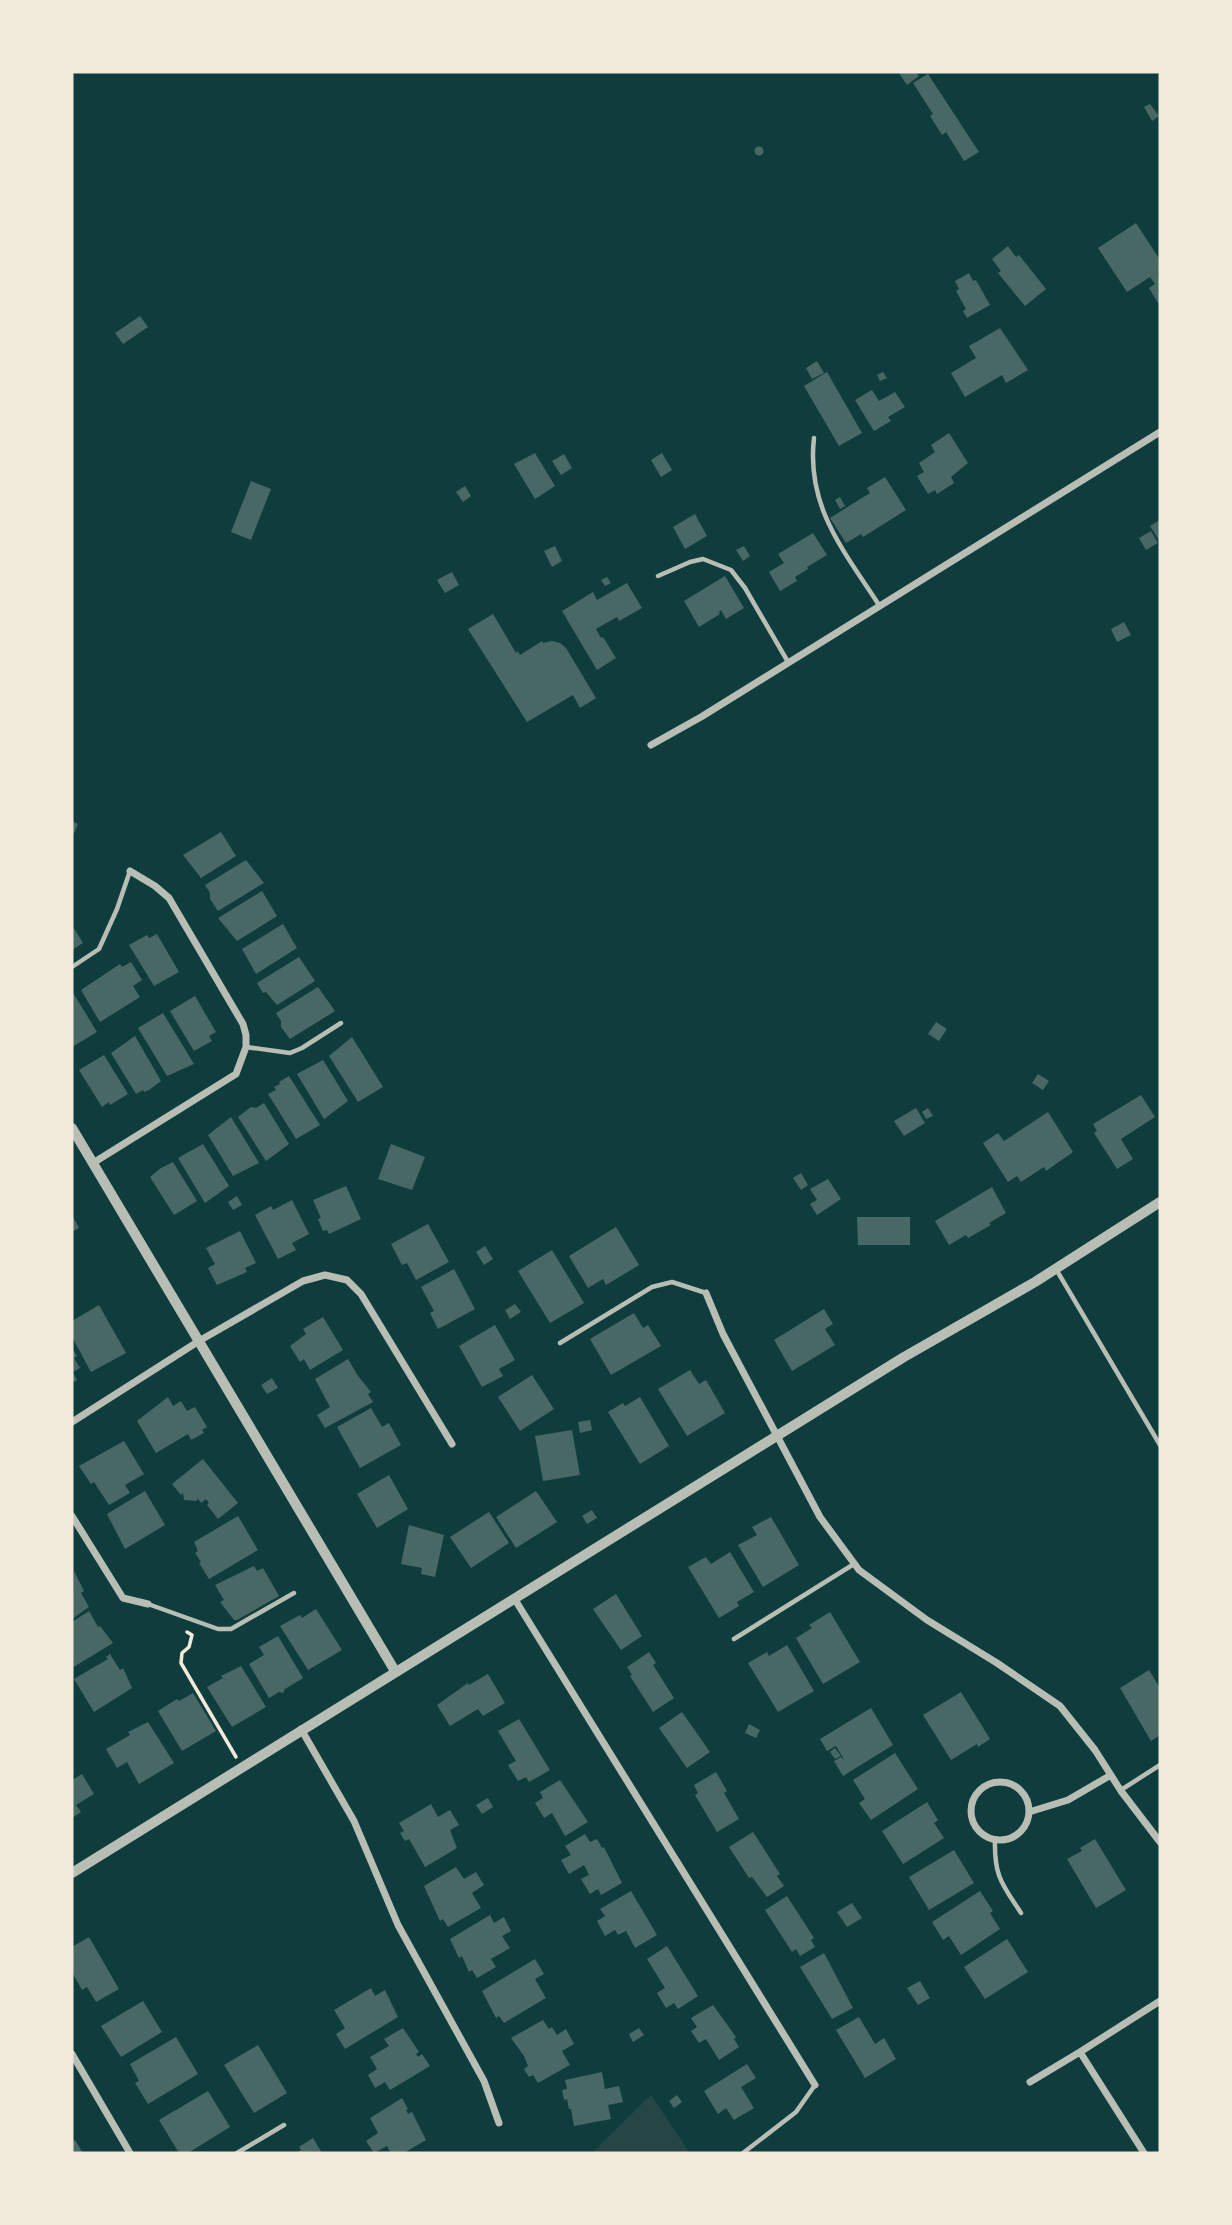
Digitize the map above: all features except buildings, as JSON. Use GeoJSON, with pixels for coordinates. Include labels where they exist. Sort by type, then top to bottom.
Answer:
{"type":"FeatureCollection","features":[{"type":"Feature","properties":{"kind":"street"},"geometry":{"type":"LineString","coordinates":[[651,745],[789,663],[1160,432]]}},
{"type":"Feature","properties":{"kind":"street"},"geometry":{"type":"LineString","coordinates":[[93,1163],[236,1074],[246,1047],[243,1024],[169,898],[130,871]]}},
{"type":"Feature","properties":{"kind":"street"},"geometry":{"type":"LineString","coordinates":[[73,1132],[395,1671]]}},
{"type":"Feature","properties":{"kind":"street"},"geometry":{"type":"LineString","coordinates":[[72,1873],[904,1357],[1035,1282],[1160,1202]]}},
{"type":"Feature","properties":{"kind":"street"},"geometry":{"type":"LineString","coordinates":[[72,1422],[199,1341],[303,1281],[325,1275],[346,1280],[362,1294],[452,1444]]}},
{"type":"Feature","properties":{"kind":"street"},"geometry":{"type":"LineString","coordinates":[[706,1293],[723,1334],[820,1517],[854,1564],[926,1620],[997,1663],[1060,1706],[1095,1750],[1160,1842]]}},
{"type":"Feature","properties":{"kind":"street"},"geometry":{"type":"LineString","coordinates":[[72,1516],[123,1598],[148,1604]]}},
{"type":"Feature","properties":{"kind":"street"},"geometry":{"type":"LineString","coordinates":[[514,1598],[815,2085]]}},
{"type":"Feature","properties":{"kind":"street"},"geometry":{"type":"LineString","coordinates":[[302,1729],[354,1821],[398,1924],[484,2081],[499,2123]]}},
{"type":"Feature","properties":{"kind":"street"},"geometry":{"type":"LineString","coordinates":[[1029,1812],[1068,1800],[1111,1775]]}},
{"type":"Feature","properties":{"kind":"street"},"geometry":{"type":"LineString","coordinates":[[991,1784],[1009,1784],[1024,1795],[1029,1812],[1022,1830],[1014,1836],[995,1839],[978,1830],[974,1821],[973,1803],[983,1788],[991,1784]]}},
{"type":"Feature","properties":{"kind":"street"},"geometry":{"type":"LineString","coordinates":[[1030,2082],[1160,2001]]}},
{"type":"Feature","properties":{"kind":"street"},"geometry":{"type":"LineString","coordinates":[[1080,2052],[1144,2153]]}},
{"type":"Feature","properties":{"kind":"street"},"geometry":{"type":"LineString","coordinates":[[72,2054],[130,2153]]}},
{"type":"Feature","properties":{"kind":"lane"},"geometry":{"type":"LineString","coordinates":[[814,438],[813,452],[820,507],[829,526],[880,606]]}},
{"type":"Feature","properties":{"kind":"lane"},"geometry":{"type":"LineString","coordinates":[[658,576],[703,559],[731,570],[789,663]]}},
{"type":"Feature","properties":{"kind":"lane"},"geometry":{"type":"LineString","coordinates":[[72,967],[99,949],[130,871]]}},
{"type":"Feature","properties":{"kind":"lane"},"geometry":{"type":"LineString","coordinates":[[246,1047],[290,1053],[341,1023]]}},
{"type":"Feature","properties":{"kind":"lane"},"geometry":{"type":"LineString","coordinates":[[1055,1268],[1160,1445]]}},
{"type":"Feature","properties":{"kind":"lane"},"geometry":{"type":"LineString","coordinates":[[560,1343],[652,1287],[672,1282],[706,1293]]}},
{"type":"Feature","properties":{"kind":"lane"},"geometry":{"type":"LineString","coordinates":[[734,1639],[854,1564]]}},
{"type":"Feature","properties":{"kind":"lane"},"geometry":{"type":"LineString","coordinates":[[148,1604],[218,1629],[231,1629],[294,1593]]}},
{"type":"Feature","properties":{"kind":"lane"},"geometry":{"type":"LineString","coordinates":[[1121,1790],[1160,1765]]}},
{"type":"Feature","properties":{"kind":"lane"},"geometry":{"type":"LineString","coordinates":[[995,1839],[994,1861],[998,1876],[1021,1913]]}},
{"type":"Feature","properties":{"kind":"lane"},"geometry":{"type":"LineString","coordinates":[[743,2153],[796,2112],[815,2085]]}},
{"type":"Feature","properties":{"kind":"lane"},"geometry":{"type":"LineString","coordinates":[[237,2153],[284,2125]]}},
{"type":"Feature","properties":{"kind":"path"},"geometry":{"type":"LineString","coordinates":[[181,1628],[192,1635],[189,1647],[182,1653],[181,1663],[242,1766]]}},
{"type":"Feature","properties":{"kind":"shaded area"},"geometry":{"type":"Polygon","coordinates":[[[650,2096],[690,2153],[592,2153],[650,2096]]]}}]}
